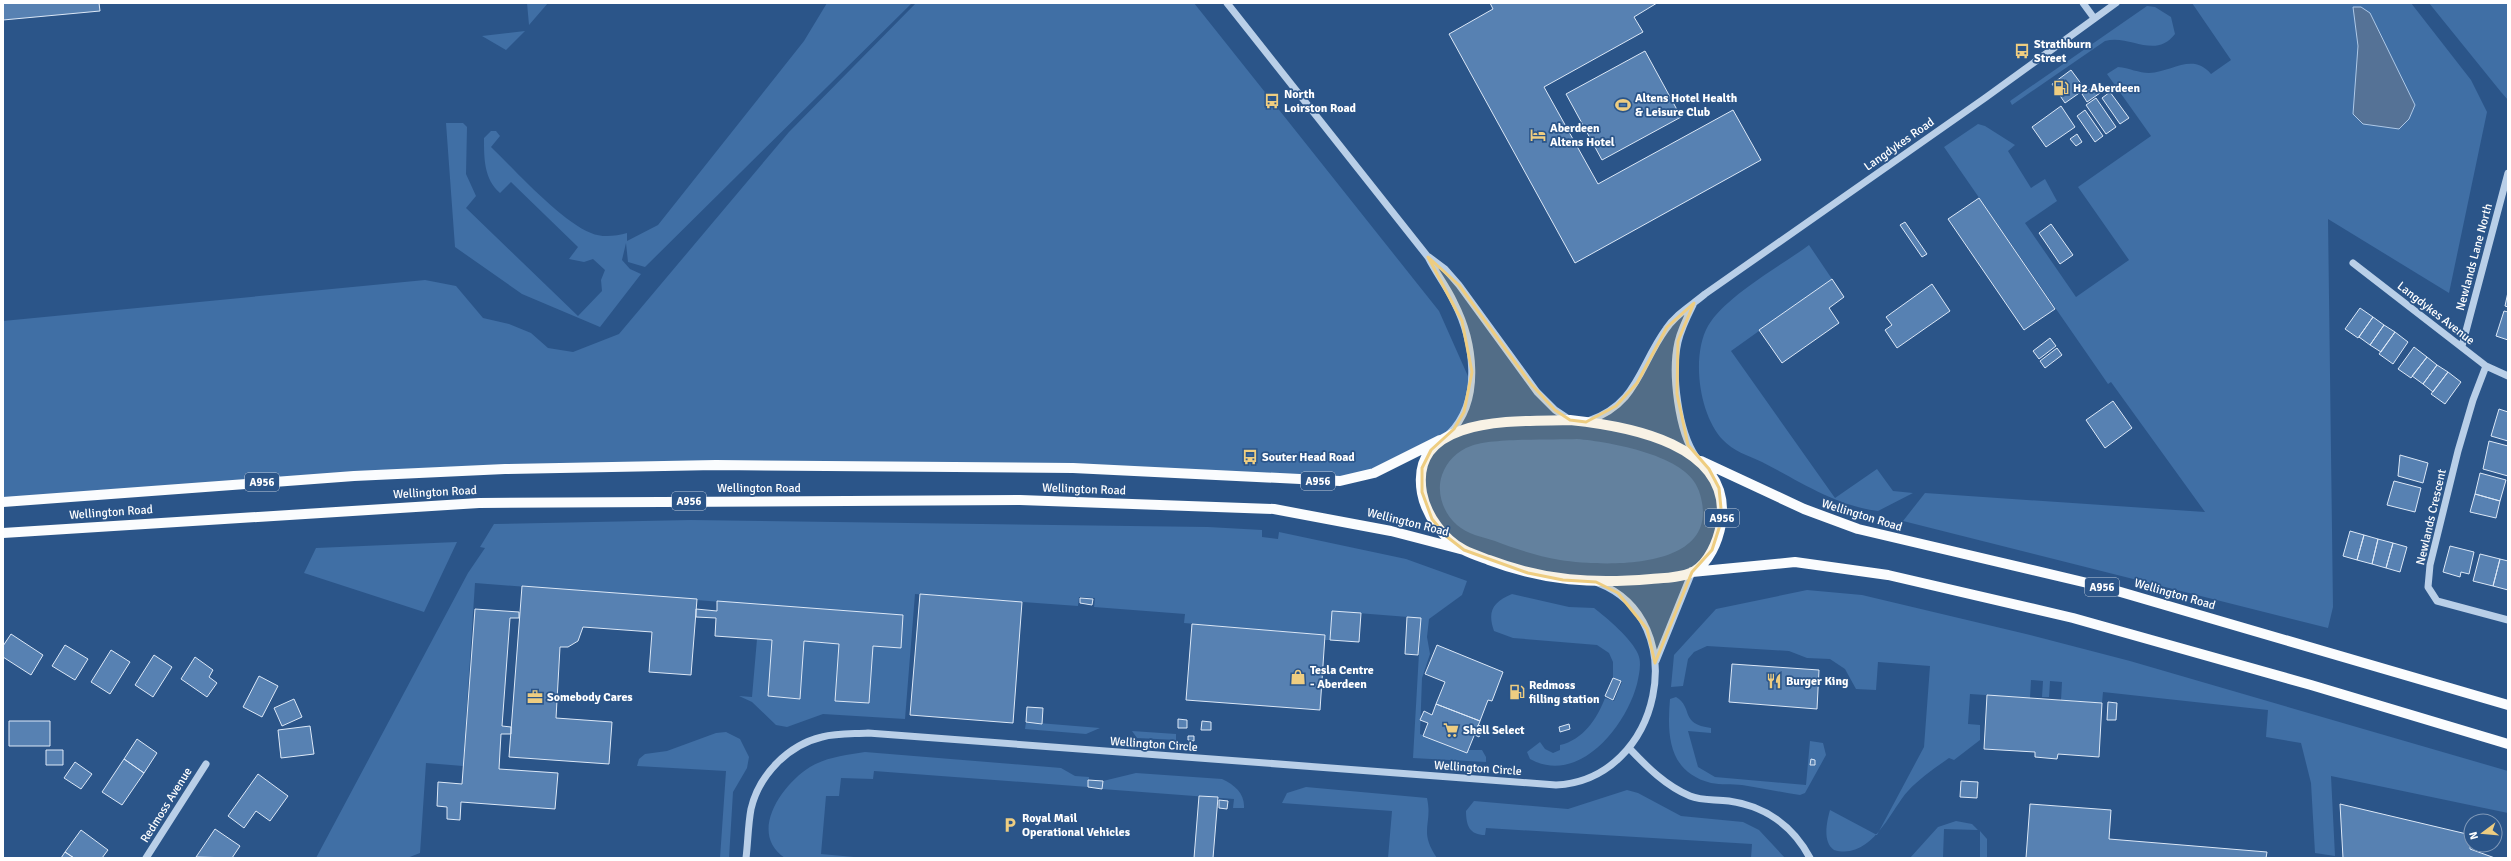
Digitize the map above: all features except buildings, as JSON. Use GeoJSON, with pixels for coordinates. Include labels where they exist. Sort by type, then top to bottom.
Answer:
{"type":"FeatureCollection","features":[{"type":"Feature","properties":{"kind":"main road","name":"A956"},"geometry":{"type":"LineString","coordinates":[[1692,572],[1702,565],[1712,550],[1722,519],[1719,488],[1712,474],[1699,460],[1651,437],[1586,422],[1570,420],[1495,423],[1473,426],[1444,438],[1428,456],[1422,468],[1421,479],[1424,501],[1439,528],[1464,550],[1544,577],[1596,582],[1673,577],[1692,572],[1795,562],[1895,577],[2103,626],[2508,744]]}},
{"type":"Feature","properties":{"kind":"main road","name":"Wellington Road"},"geometry":{"type":"LineString","coordinates":[[3,502],[362,476],[505,469],[716,465],[1051,468],[1340,481],[1374,473],[1444,438]]}},
{"type":"Feature","properties":{"kind":"main road","name":"Wellington Road"},"geometry":{"type":"LineString","coordinates":[[1699,460],[1804,509],[1858,529],[2100,586],[2508,705]]}},
{"type":"Feature","properties":{"kind":"main road","name":"Wellington Road"},"geometry":{"type":"LineString","coordinates":[[3,533],[479,503],[1020,500],[1274,509],[1352,522],[1464,550]]}},
{"type":"Feature","properties":{"kind":"street"},"geometry":{"type":"LineString","coordinates":[[1227,3],[1428,257],[1459,312],[1467,334],[1471,360],[1471,383],[1467,403],[1459,421],[1444,438]]}},
{"type":"Feature","properties":{"kind":"street"},"geometry":{"type":"LineString","coordinates":[[2083,3],[2094,18]]}},
{"type":"Feature","properties":{"kind":"street","name":"Langdykes Road"},"geometry":{"type":"LineString","coordinates":[[1586,422],[1607,413],[1624,400],[1637,383],[1668,327],[1694,303],[2116,3]]}},
{"type":"Feature","properties":{"kind":"street","name":"Newlands Lane North"},"geometry":{"type":"LineString","coordinates":[[2462,346],[2508,173]]}},
{"type":"Feature","properties":{"kind":"street"},"geometry":{"type":"LineString","coordinates":[[1428,257],[1445,270],[1459,284],[1543,399],[1570,420]]}},
{"type":"Feature","properties":{"kind":"street","name":"Langdykes Avenue"},"geometry":{"type":"LineString","coordinates":[[2353,263],[2486,366],[2508,376]]}},
{"type":"Feature","properties":{"kind":"street"},"geometry":{"type":"LineString","coordinates":[[1694,303],[1678,341],[1676,362],[1677,394],[1688,445],[1699,460]]}},
{"type":"Feature","properties":{"kind":"street","name":"Newlands Crescent"},"geometry":{"type":"LineString","coordinates":[[2486,366],[2473,400],[2458,451],[2430,565],[2428,586],[2437,601],[2508,620]]}},
{"type":"Feature","properties":{"kind":"street","name":"Wellington Circle"},"geometry":{"type":"LineString","coordinates":[[1655,663],[1692,572]]}},
{"type":"Feature","properties":{"kind":"street","name":"Wellington Circle"},"geometry":{"type":"LineString","coordinates":[[746,858],[751,810],[759,788],[771,770],[794,749],[811,740],[835,734],[868,733],[1556,785],[1573,784],[1597,776],[1630,749],[1639,736],[1646,718],[1654,682],[1655,663],[1651,639],[1635,610],[1618,593],[1596,582]]}},
{"type":"Feature","properties":{"kind":"street"},"geometry":{"type":"LineString","coordinates":[[1630,749],[1667,782],[1691,796],[1735,802],[1774,816],[1795,834],[1810,858]]}},
{"type":"Feature","properties":{"kind":"street","name":"Redmoss Avenue"},"geometry":{"type":"LineString","coordinates":[[146,858],[206,764]]}},
{"type":"Feature","properties":{"kind":"highlighted area"},"geometry":{"type":"Polygon","coordinates":[[[1428,257],[1459,285],[1531,384],[1555,410],[1570,420],[1586,422],[1616,406],[1637,383],[1667,327],[1694,303],[1678,341],[1677,394],[1688,445],[1709,469],[1719,488],[1722,519],[1712,550],[1692,572],[1655,663],[1647,629],[1618,593],[1596,582],[1563,580],[1528,573],[1464,550],[1446,536],[1432,519],[1422,492],[1422,468],[1431,450],[1454,429],[1464,412],[1472,372],[1462,321],[1428,257]]]}},
{"type":"Feature","properties":{"kind":"shaded area"},"geometry":{"type":"Polygon","coordinates":[[[527,3],[548,3],[529,25],[527,3]]]}},
{"type":"Feature","properties":{"kind":"shaded area"},"geometry":{"type":"Polygon","coordinates":[[[827,3],[912,3],[645,267],[628,262],[626,243],[622,260],[630,269],[641,274],[600,327],[522,294],[455,247],[446,123],[463,123],[467,127],[466,174],[476,196],[466,208],[578,316],[602,291],[601,280],[605,270],[593,259],[584,262],[569,259],[578,247],[511,182],[500,193],[488,175],[484,153],[484,138],[491,131],[496,131],[500,136],[491,147],[566,218],[595,235],[609,236],[627,233],[627,241],[658,225],[804,41],[827,3]]]}},
{"type":"Feature","properties":{"kind":"shaded area"},"geometry":{"type":"Polygon","coordinates":[[[916,3],[1194,3],[1439,311],[1471,383],[1470,393],[1454,429],[1359,478],[1073,468],[505,469],[3,502],[3,321],[425,280],[456,286],[483,318],[509,324],[531,333],[548,348],[573,352],[619,334],[789,132],[916,3]]]}},
{"type":"Feature","properties":{"kind":"shaded area"},"geometry":{"type":"Polygon","coordinates":[[[2192,3],[2411,3],[2471,80],[2487,112],[2449,293],[2328,219],[2333,607],[2328,628],[1903,521],[1925,493],[2205,512],[2111,382],[2108,384],[1944,147],[1978,124],[1985,126],[2015,145],[2008,151],[2031,188],[2045,179],[2057,201],[2025,223],[2076,297],[2129,260],[2078,187],[2151,136],[2107,74],[2118,67],[2149,73],[2182,65],[2197,64],[2211,74],[2231,60],[2192,3]]]}},
{"type":"Feature","properties":{"kind":"shaded area"},"geometry":{"type":"Polygon","coordinates":[[[2429,3],[2508,3],[2508,100],[2501,92],[2429,3]]]}},
{"type":"Feature","properties":{"kind":"shaded area"},"geometry":{"type":"Polygon","coordinates":[[[2147,6],[2155,7],[2171,17],[2175,34],[2167,41],[2159,45],[2151,46],[2124,41],[2105,41],[2012,105],[2010,101],[2147,6]]]}},
{"type":"Feature","properties":{"kind":"shaded area"},"geometry":{"type":"Polygon","coordinates":[[[2353,7],[2361,7],[2370,13],[2415,105],[2409,119],[2399,129],[2363,124],[2353,114],[2358,46],[2353,7]]]}},
{"type":"Feature","properties":{"kind":"shaded area"},"geometry":{"type":"Polygon","coordinates":[[[525,31],[506,50],[482,36],[525,31]]]}},
{"type":"Feature","properties":{"kind":"shaded area"},"geometry":{"type":"Polygon","coordinates":[[[1809,245],[1832,279],[1731,351],[1835,498],[1877,469],[1893,491],[1913,493],[1878,511],[1847,504],[1818,492],[1731,447],[1723,440],[1715,429],[1708,416],[1703,401],[1699,369],[1700,353],[1703,338],[1708,326],[1716,315],[1740,293],[1809,245]]]}},
{"type":"Feature","properties":{"kind":"shaded area"},"geometry":{"type":"Polygon","coordinates":[[[1577,439],[1627,447],[1664,460],[1680,468],[1692,479],[1699,491],[1703,517],[1695,537],[1679,550],[1657,558],[1632,562],[1581,562],[1560,560],[1535,554],[1475,535],[1465,531],[1448,515],[1440,495],[1440,482],[1447,465],[1453,457],[1461,451],[1480,443],[1522,440],[1577,439]]]}},
{"type":"Feature","properties":{"kind":"shaded area"},"geometry":{"type":"Polygon","coordinates":[[[691,520],[1208,527],[1262,530],[1262,537],[1278,539],[1279,532],[1406,559],[1467,581],[1462,595],[1429,619],[1427,637],[1430,654],[1422,678],[1420,734],[1467,753],[1468,750],[1482,750],[1486,757],[1486,762],[1413,758],[1421,618],[1332,611],[1330,640],[1325,640],[1325,635],[1184,623],[1185,614],[1094,607],[1095,598],[1079,597],[1078,606],[915,594],[905,719],[823,714],[787,727],[776,725],[752,702],[739,696],[752,697],[757,639],[772,640],[768,696],[800,699],[804,641],[839,644],[835,700],[869,703],[873,646],[901,648],[903,616],[475,583],[463,766],[426,763],[420,853],[407,858],[316,858],[468,573],[485,548],[480,547],[494,524],[691,520]]]}},
{"type":"Feature","properties":{"kind":"shaded area"},"geometry":{"type":"Polygon","coordinates":[[[457,542],[424,612],[304,573],[316,548],[457,542]]]}},
{"type":"Feature","properties":{"kind":"shaded area"},"geometry":{"type":"Polygon","coordinates":[[[1807,590],[1862,595],[2026,634],[2130,661],[2508,771],[2508,813],[2331,776],[2335,856],[2315,853],[2311,783],[2301,743],[2266,737],[2268,710],[2103,692],[2102,703],[2061,700],[2062,682],[2050,681],[2049,697],[2042,697],[2043,681],[2031,680],[2030,698],[1970,694],[1968,724],[1980,725],[1980,740],[1954,760],[1949,758],[1928,773],[1908,791],[1879,831],[1924,747],[1930,666],[1878,662],[1876,690],[1856,689],[1845,669],[1830,659],[1807,658],[1789,651],[1707,646],[1694,652],[1688,659],[1683,686],[1671,687],[1674,655],[1716,609],[1807,590]]]}},
{"type":"Feature","properties":{"kind":"shaded area"},"geometry":{"type":"Polygon","coordinates":[[[1512,594],[1569,607],[1594,608],[1625,635],[1638,654],[1640,669],[1637,684],[1623,717],[1598,747],[1582,758],[1566,765],[1548,765],[1530,759],[1527,752],[1540,742],[1545,749],[1553,753],[1560,750],[1560,745],[1576,738],[1588,728],[1598,714],[1605,698],[1614,701],[1622,682],[1613,678],[1613,662],[1609,653],[1597,645],[1513,638],[1494,631],[1491,618],[1493,608],[1500,600],[1512,594]]]}},
{"type":"Feature","properties":{"kind":"shaded area"},"geometry":{"type":"Polygon","coordinates":[[[1676,697],[1685,706],[1688,715],[1695,723],[1711,728],[1711,733],[1688,731],[1698,767],[1715,777],[1806,785],[1810,741],[1823,743],[1826,755],[1805,793],[1800,795],[1742,785],[1711,783],[1697,778],[1686,770],[1678,761],[1673,750],[1670,738],[1669,712],[1670,699],[1676,697]]]}},
{"type":"Feature","properties":{"kind":"shaded area"},"geometry":{"type":"Polygon","coordinates":[[[1026,722],[1100,728],[1086,734],[1025,729],[1026,722]]]}},
{"type":"Feature","properties":{"kind":"shaded area"},"geometry":{"type":"Polygon","coordinates":[[[1132,731],[1176,734],[1176,740],[1137,738],[1132,731]]]}},
{"type":"Feature","properties":{"kind":"shaded area"},"geometry":{"type":"Polygon","coordinates":[[[726,732],[740,739],[749,757],[747,768],[733,792],[729,858],[720,858],[726,771],[637,766],[639,759],[645,754],[667,751],[716,733],[726,732]]]}},
{"type":"Feature","properties":{"kind":"shaded area"},"geometry":{"type":"Polygon","coordinates":[[[865,752],[1061,768],[1075,776],[1089,777],[1088,787],[874,771],[873,779],[841,778],[839,796],[826,796],[821,854],[865,858],[785,858],[774,848],[769,836],[769,823],[773,810],[789,785],[799,775],[816,764],[844,755],[865,752]]]}},
{"type":"Feature","properties":{"kind":"shaded area"},"geometry":{"type":"Polygon","coordinates":[[[1136,773],[1222,779],[1238,790],[1243,798],[1244,808],[1233,808],[1234,799],[1102,789],[1103,781],[1136,773]]]}},
{"type":"Feature","properties":{"kind":"shaded area"},"geometry":{"type":"Polygon","coordinates":[[[1306,787],[1427,798],[1428,841],[1437,858],[1388,858],[1392,811],[1282,803],[1287,793],[1306,787]]]}},
{"type":"Feature","properties":{"kind":"shaded area"},"geometry":{"type":"Polygon","coordinates":[[[1627,790],[1638,793],[1681,816],[1743,822],[1759,830],[1785,858],[1751,858],[1752,844],[1486,828],[1485,835],[1480,835],[1470,829],[1467,821],[1466,811],[1474,801],[1568,809],[1627,790]]]}},
{"type":"Feature","properties":{"kind":"shaded area"},"geometry":{"type":"Polygon","coordinates":[[[1830,810],[1876,834],[1870,841],[1859,848],[1847,851],[1834,850],[1828,842],[1826,831],[1830,810]]]}},
{"type":"Feature","properties":{"kind":"shaded area"},"geometry":{"type":"Polygon","coordinates":[[[1956,821],[1972,824],[1978,830],[1944,829],[1943,858],[1910,858],[1938,827],[1956,821]]]}},
{"type":"Feature","properties":{"kind":"shaded area"},"geometry":{"type":"Polygon","coordinates":[[[1980,831],[1987,839],[1987,858],[1980,858],[1980,831]]]}},
{"type":"Feature","properties":{"kind":"place","name":"Strathburn Street"},"geometry":{"type":"Point","coordinates":[2022,51]}},
{"type":"Feature","properties":{"kind":"place","name":"H2 Aberdeen"},"geometry":{"type":"Point","coordinates":[2061,88]}},
{"type":"Feature","properties":{"kind":"place","name":"North Loirston Road"},"geometry":{"type":"Point","coordinates":[1272,101]}},
{"type":"Feature","properties":{"kind":"place","name":"Altens Hotel Health & Leisure Club"},"geometry":{"type":"Point","coordinates":[1623,105]}},
{"type":"Feature","properties":{"kind":"place","name":"Aberdeen Altens Hotel"},"geometry":{"type":"Point","coordinates":[1538,135]}},
{"type":"Feature","properties":{"kind":"place","name":"Souter Head Road"},"geometry":{"type":"Point","coordinates":[1250,457]}},
{"type":"Feature","properties":{"kind":"place","name":"Tesla Centre - Aberdeen"},"geometry":{"type":"Point","coordinates":[1298,677]}},
{"type":"Feature","properties":{"kind":"place","name":"Burger King"},"geometry":{"type":"Point","coordinates":[1774,681]}},
{"type":"Feature","properties":{"kind":"place","name":"Redmoss filling station"},"geometry":{"type":"Point","coordinates":[1517,692]}},
{"type":"Feature","properties":{"kind":"place","name":"Somebody Cares"},"geometry":{"type":"Point","coordinates":[535,697]}},
{"type":"Feature","properties":{"kind":"place","name":"Shell Select"},"geometry":{"type":"Point","coordinates":[1451,730]}},
{"type":"Feature","properties":{"kind":"place","name":"Royal Mail Operational Vehicles"},"geometry":{"type":"Point","coordinates":[1010,825]}}]}
